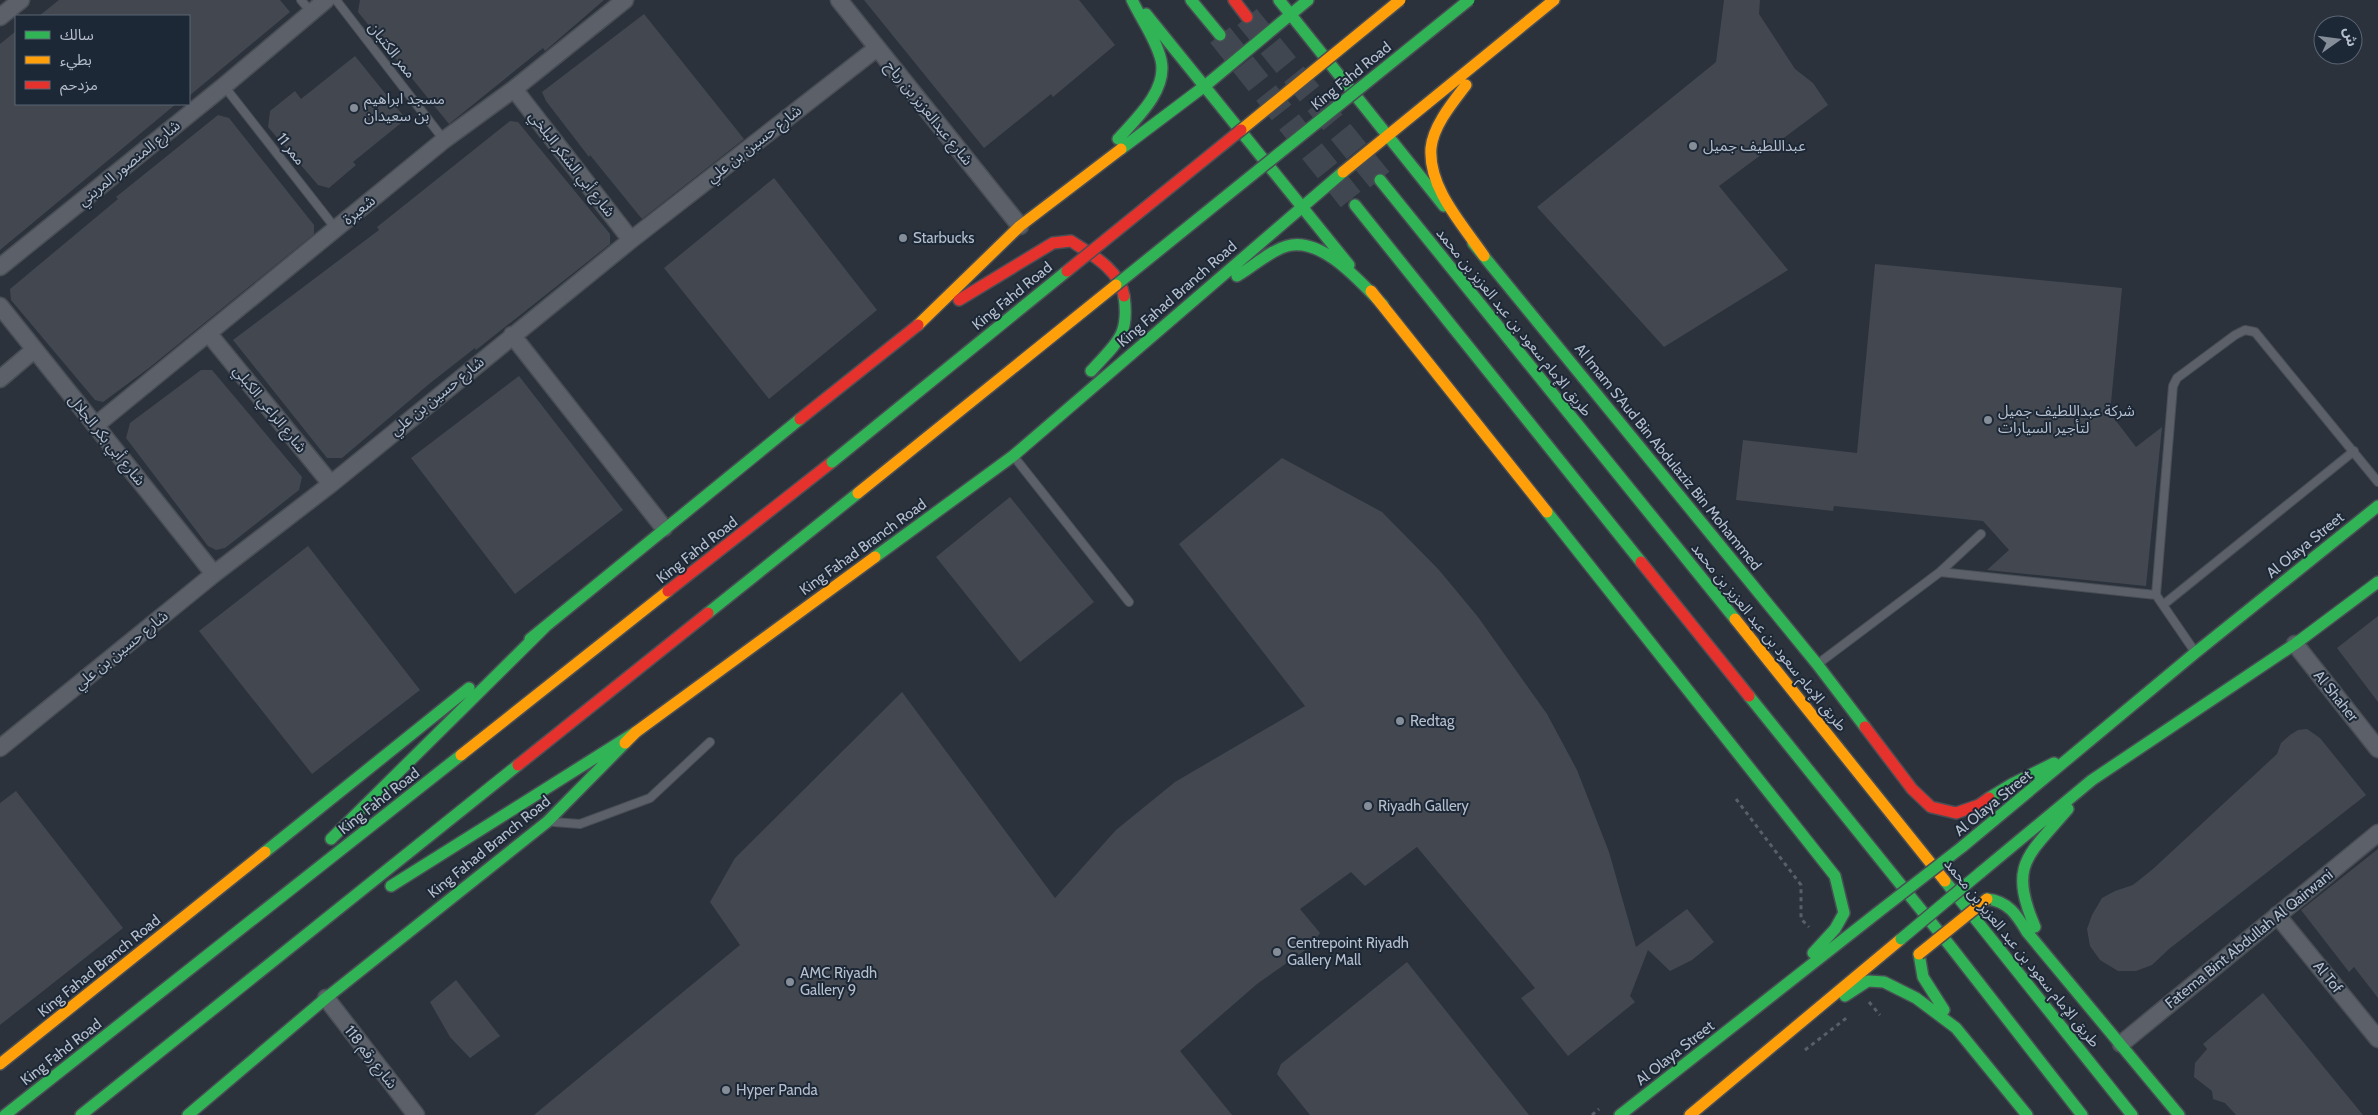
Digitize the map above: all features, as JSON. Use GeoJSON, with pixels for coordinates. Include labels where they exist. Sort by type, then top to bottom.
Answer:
{"type":"FeatureCollection","features":[{"type":"Feature","properties":{"kind":"main road"},"geometry":{"type":"LineString","coordinates":[[1133,0],[1206,85],[1300,208],[1383,306],[1738,751],[1759,782],[1835,876],[1844,913],[1835,929],[1773,996]]}},
{"type":"Feature","properties":{"kind":"main road"},"geometry":{"type":"LineString","coordinates":[[1089,174],[1152,100],[1159,81],[1162,61],[1133,0]]}},
{"type":"Feature","properties":{"kind":"main road"},"geometry":{"type":"LineString","coordinates":[[1192,0],[1220,35]]}},
{"type":"Feature","properties":{"kind":"main road"},"geometry":{"type":"LineString","coordinates":[[1234,0],[1247,17]]}},
{"type":"Feature","properties":{"kind":"main road","name":"Al Imam S'Aud Bin Abdulaziz Bin Mohammed"},"geometry":{"type":"LineString","coordinates":[[1279,0],[1388,138],[1817,664],[1912,789],[1931,807],[1956,813],[1979,805],[2012,784],[2077,752]]}},
{"type":"Feature","properties":{"kind":"main road","name":"King Fahad Branch Road"},"geometry":{"type":"LineString","coordinates":[[0,1064],[922,322],[1020,226],[1206,85],[1308,0]]}},
{"type":"Feature","properties":{"kind":"main road","name":"King Fahd Road"},"geometry":{"type":"LineString","coordinates":[[5,1115],[832,462],[1400,0]]}},
{"type":"Feature","properties":{"kind":"main road","name":"King Fahd Road"},"geometry":{"type":"LineString","coordinates":[[81,1115],[858,493],[1469,0]]}},
{"type":"Feature","properties":{"kind":"main road","name":"King Fahad Branch Road"},"geometry":{"type":"LineString","coordinates":[[188,1115],[326,998],[547,822],[636,732],[1013,456],[1300,208],[1388,138],[1554,0]]}},
{"type":"Feature","properties":{"kind":"main road"},"geometry":{"type":"LineString","coordinates":[[1484,256],[1435,180],[1431,147],[1449,107],[1488,55]]}},
{"type":"Feature","properties":{"kind":"main road","name":"طريق الإمام سعود بن عبد العزيز بن محمد"},"geometry":{"type":"LineString","coordinates":[[1380,180],[1915,842],[1979,925],[2132,1115]]}},
{"type":"Feature","properties":{"kind":"main road"},"geometry":{"type":"LineString","coordinates":[[1355,206],[1951,947],[2082,1115]]}},
{"type":"Feature","properties":{"kind":"main road"},"geometry":{"type":"LineString","coordinates":[[922,322],[1053,243],[1071,241],[1104,263],[1123,289],[1127,316],[1122,336],[1027,444]]}},
{"type":"Feature","properties":{"kind":"main road"},"geometry":{"type":"LineString","coordinates":[[1184,308],[1288,246],[1307,245],[1326,253],[1383,306]]}},
{"type":"Feature","properties":{"kind":"main road","name":"Al Olaya Street"},"geometry":{"type":"LineString","coordinates":[[1620,1115],[1962,847],[2195,653],[2378,506]]}},
{"type":"Feature","properties":{"kind":"main road"},"geometry":{"type":"LineString","coordinates":[[1690,1115],[1792,1032],[2092,780],[2295,644],[2378,582]]}},
{"type":"Feature","properties":{"kind":"main road"},"geometry":{"type":"LineString","coordinates":[[236,933],[545,627]]}},
{"type":"Feature","properties":{"kind":"main road"},"geometry":{"type":"LineString","coordinates":[[279,956],[636,732]]}},
{"type":"Feature","properties":{"kind":"main road"},"geometry":{"type":"LineString","coordinates":[[2051,962],[2028,911],[2020,878],[2029,856],[2092,780]]}},
{"type":"Feature","properties":{"kind":"main road"},"geometry":{"type":"LineString","coordinates":[[2027,1115],[1956,1028],[1926,985],[1918,968],[1919,954],[1987,899],[1997,899],[2012,907],[2027,932],[2051,962],[2179,1115]]}},
{"type":"Feature","properties":{"kind":"main road"},"geometry":{"type":"LineString","coordinates":[[1792,1032],[1868,981],[1884,982],[1898,987],[1956,1028]]}},
{"type":"Feature","properties":{"kind":"street"},"geometry":{"type":"LineString","coordinates":[[0,17],[21,0]]}},
{"type":"Feature","properties":{"kind":"street","name":"شارع المنصور المريني"},"geometry":{"type":"LineString","coordinates":[[0,267],[224,86],[306,6],[326,0]]}},
{"type":"Feature","properties":{"kind":"street","name":"شعيرة"},"geometry":{"type":"LineString","coordinates":[[96,425],[444,140],[514,89],[626,0]]}},
{"type":"Feature","properties":{"kind":"street","name":"شارع عبدالعزيز بن رباح"},"geometry":{"type":"LineString","coordinates":[[839,0],[1020,226]]}},
{"type":"Feature","properties":{"kind":"street","name":"شارع حسين بن علي"},"geometry":{"type":"LineString","coordinates":[[0,748],[214,574],[331,484],[512,335],[876,48]]}},
{"type":"Feature","properties":{"kind":"street","name":"شارع أبي الشكر البلخي"},"geometry":{"type":"LineString","coordinates":[[514,89],[631,240]]}},
{"type":"Feature","properties":{"kind":"street","name":"شارع أبي بكر الجلال"},"geometry":{"type":"LineString","coordinates":[[0,306],[214,574]]}},
{"type":"Feature","properties":{"kind":"street","name":"شارع الراعي الكبلي"},"geometry":{"type":"LineString","coordinates":[[209,334],[331,484]]}},
{"type":"Feature","properties":{"kind":"street"},"geometry":{"type":"LineString","coordinates":[[512,335],[664,528]]}},
{"type":"Feature","properties":{"kind":"street"},"geometry":{"type":"LineString","coordinates":[[0,378],[34,350]]}},
{"type":"Feature","properties":{"kind":"street","name":"Al Shaher"},"geometry":{"type":"LineString","coordinates":[[2295,644],[2378,748]]}},
{"type":"Feature","properties":{"kind":"street","name":"Fatema Bint Abdullah Al Qairwani"},"geometry":{"type":"LineString","coordinates":[[2121,1044],[2378,834]]}},
{"type":"Feature","properties":{"kind":"street","name":"Al Tof"},"geometry":{"type":"LineString","coordinates":[[2277,915],[2378,1039]]}},
{"type":"Feature","properties":{"kind":"street","name":"شارع رقم 118"},"geometry":{"type":"LineString","coordinates":[[326,998],[412,1110]]}},
{"type":"Feature","properties":{"kind":"lane","name":"ممر الكتبان"},"geometry":{"type":"LineString","coordinates":[[336,0],[444,140]]}},
{"type":"Feature","properties":{"kind":"lane","name":"ممر 11"},"geometry":{"type":"LineString","coordinates":[[224,86],[336,228]]}},
{"type":"Feature","properties":{"kind":"lane"},"geometry":{"type":"LineString","coordinates":[[2195,653],[2156,595],[2173,386],[2177,378],[2235,335],[2245,330],[2255,332],[2378,482]]}},
{"type":"Feature","properties":{"kind":"lane"},"geometry":{"type":"LineString","coordinates":[[2163,605],[2354,451]]}},
{"type":"Feature","properties":{"kind":"lane"},"geometry":{"type":"LineString","coordinates":[[1013,456],[1129,602]]}},
{"type":"Feature","properties":{"kind":"lane"},"geometry":{"type":"LineString","coordinates":[[1817,664],[1940,572],[1981,534]]}},
{"type":"Feature","properties":{"kind":"lane"},"geometry":{"type":"LineString","coordinates":[[1940,572],[2156,595]]}},
{"type":"Feature","properties":{"kind":"lane"},"geometry":{"type":"LineString","coordinates":[[547,822],[580,824],[650,798],[710,742]]}},
{"type":"Feature","properties":{"kind":"lane"},"geometry":{"type":"LineString","coordinates":[[412,1110],[427,1115]]}},
{"type":"Feature","properties":{"kind":"path"},"geometry":{"type":"LineString","coordinates":[[1736,799],[1801,885],[1801,919]]}},
{"type":"Feature","properties":{"kind":"path"},"geometry":{"type":"LineString","coordinates":[[1868,1001],[1880,1015]]}},
{"type":"Feature","properties":{"kind":"building"},"geometry":{"type":"Polygon","coordinates":[[[59,0],[280,0],[290,12],[190,95],[190,15],[40,15],[59,0]]]}},
{"type":"Feature","properties":{"kind":"building"},"geometry":{"type":"Polygon","coordinates":[[[360,0],[604,0],[545,51],[543,48],[449,124],[358,12],[360,0]]]}},
{"type":"Feature","properties":{"kind":"building"},"geometry":{"type":"Polygon","coordinates":[[[864,0],[1079,0],[1115,45],[1053,97],[1051,94],[984,148],[864,0]]]}},
{"type":"Feature","properties":{"kind":"building","name":"عبداللطيف جميل"},"geometry":{"type":"Polygon","coordinates":[[[1724,0],[1760,0],[1759,14],[1795,69],[1813,83],[1828,105],[1719,186],[1788,270],[1664,347],[1537,207],[1716,62],[1724,0]]]}},
{"type":"Feature","properties":{"kind":"building"},"geometry":{"type":"Polygon","coordinates":[[[644,14],[744,139],[642,219],[590,155],[589,157],[546,101],[542,92],[644,14]]]}},
{"type":"Feature","properties":{"kind":"building"},"geometry":{"type":"Polygon","coordinates":[[[15,32],[15,105],[175,105],[0,250],[0,44],[15,32]]]}},
{"type":"Feature","properties":{"kind":"building"},"geometry":{"type":"Polygon","coordinates":[[[355,56],[406,119],[353,162],[356,165],[329,188],[318,185],[268,127],[270,111],[295,91],[301,99],[355,56]]]}},
{"type":"Feature","properties":{"kind":"building"},"geometry":{"type":"Polygon","coordinates":[[[218,115],[229,118],[314,225],[314,234],[149,368],[103,402],[95,400],[11,300],[10,289],[118,199],[116,197],[218,115]]]}},
{"type":"Feature","properties":{"kind":"building"},"geometry":{"type":"Polygon","coordinates":[[[510,121],[518,122],[610,234],[610,244],[476,350],[475,348],[429,384],[342,458],[327,458],[233,340],[379,230],[377,227],[510,121]]]}},
{"type":"Feature","properties":{"kind":"building"},"geometry":{"type":"Polygon","coordinates":[[[774,178],[877,310],[769,399],[664,268],[774,178]]]}},
{"type":"Feature","properties":{"kind":"building","name":"شركة عبداللطيف جميل لتأجير السيارات"},"geometry":{"type":"Polygon","coordinates":[[[1875,264],[2122,288],[2110,413],[2136,447],[2162,427],[2146,586],[1987,570],[2009,550],[1983,521],[1834,506],[1833,511],[1736,500],[1743,440],[1857,453],[1875,264]]]}},
{"type":"Feature","properties":{"kind":"building"},"geometry":{"type":"Polygon","coordinates":[[[201,370],[212,370],[302,477],[299,490],[225,548],[216,550],[208,546],[126,438],[130,423],[201,370]]]}},
{"type":"Feature","properties":{"kind":"building"},"geometry":{"type":"Polygon","coordinates":[[[519,376],[623,510],[515,594],[411,458],[519,376]]]}},
{"type":"Feature","properties":{"kind":"building","name":"Riyadh Gallery"},"geometry":{"type":"Polygon","coordinates":[[[1282,458],[1382,512],[1439,570],[1478,617],[1547,714],[1577,770],[1609,852],[1636,947],[1687,909],[1714,942],[1692,960],[1670,971],[1648,950],[1630,996],[1635,1002],[1568,1056],[1521,998],[1535,988],[1417,847],[1365,886],[1351,872],[1300,909],[1320,933],[1311,946],[1257,984],[1180,1051],[1232,1115],[534,1115],[740,945],[710,902],[735,858],[902,692],[1055,898],[1116,830],[1175,782],[1305,706],[1179,544],[1282,458]]]}},
{"type":"Feature","properties":{"kind":"building"},"geometry":{"type":"Polygon","coordinates":[[[1010,497],[1094,602],[1020,662],[936,557],[1010,497]]]}},
{"type":"Feature","properties":{"kind":"building"},"geometry":{"type":"Polygon","coordinates":[[[308,546],[420,690],[312,774],[199,631],[308,546]]]}},
{"type":"Feature","properties":{"kind":"building"},"geometry":{"type":"Polygon","coordinates":[[[2378,616],[2378,702],[2337,648],[2378,616]]]}},
{"type":"Feature","properties":{"kind":"building"},"geometry":{"type":"Polygon","coordinates":[[[2307,729],[2320,738],[2366,795],[2169,949],[2152,965],[2136,971],[2118,971],[2100,960],[2090,946],[2087,929],[2092,915],[2102,898],[2133,885],[2153,869],[2277,754],[2281,743],[2298,730],[2307,729]]]}},
{"type":"Feature","properties":{"kind":"building"},"geometry":{"type":"Polygon","coordinates":[[[16,791],[123,928],[0,1025],[0,803],[16,791]]]}},
{"type":"Feature","properties":{"kind":"building"},"geometry":{"type":"Polygon","coordinates":[[[2378,849],[2378,998],[2354,967],[2349,972],[2301,910],[2378,849]]]}},
{"type":"Feature","properties":{"kind":"building"},"geometry":{"type":"Polygon","coordinates":[[[1407,962],[1529,1115],[1310,1115],[1277,1074],[1281,1064],[1407,962]]]}},
{"type":"Feature","properties":{"kind":"building"},"geometry":{"type":"Polygon","coordinates":[[[456,980],[500,1036],[470,1058],[450,1037],[430,1002],[456,980]]]}},
{"type":"Feature","properties":{"kind":"building"},"geometry":{"type":"Polygon","coordinates":[[[2263,993],[2363,1115],[2236,1115],[2225,1103],[2213,1099],[2212,1091],[2194,1077],[2195,1063],[2207,1049],[2203,1044],[2263,993]]]}},
{"type":"Feature","properties":{"kind":"tunnel"},"geometry":{"type":"LineString","coordinates":[[1247,17],[1380,180]]}},
{"type":"Feature","properties":{"kind":"tunnel"},"geometry":{"type":"LineString","coordinates":[[1220,35],[1355,205]]}},
{"type":"Feature","properties":{"kind":"traffic: fast"},"geometry":{"type":"LineString","coordinates":[[1118,139],[1149,103],[1160,82],[1162,71],[1156,44],[1132,0]]}},
{"type":"Feature","properties":{"kind":"traffic: fast"},"geometry":{"type":"LineString","coordinates":[[1191,0],[1220,35]]}},
{"type":"Feature","properties":{"kind":"traffic: fast"},"geometry":{"type":"LineString","coordinates":[[1279,0],[1444,206]]}},
{"type":"Feature","properties":{"kind":"traffic: fast"},"geometry":{"type":"LineString","coordinates":[[1121,149],[1206,85],[1308,0]]}},
{"type":"Feature","properties":{"kind":"traffic: fast"},"geometry":{"type":"LineString","coordinates":[[1116,285],[1469,0]]}},
{"type":"Feature","properties":{"kind":"traffic: fast"},"geometry":{"type":"LineString","coordinates":[[1146,14],[1349,265]]}},
{"type":"Feature","properties":{"kind":"traffic: fast"},"geometry":{"type":"LineString","coordinates":[[875,557],[1013,456],[1343,172]]}},
{"type":"Feature","properties":{"kind":"traffic: fast"},"geometry":{"type":"LineString","coordinates":[[1380,180],[1735,619]]}},
{"type":"Feature","properties":{"kind":"traffic: fast"},"geometry":{"type":"LineString","coordinates":[[1355,205],[1641,562]]}},
{"type":"Feature","properties":{"kind":"traffic: fast"},"geometry":{"type":"LineString","coordinates":[[1473,243],[1817,664],[1865,727]]}},
{"type":"Feature","properties":{"kind":"traffic: fast"},"geometry":{"type":"LineString","coordinates":[[1237,276],[1280,248],[1300,245],[1314,248],[1327,254],[1352,274],[1383,305]]}},
{"type":"Feature","properties":{"kind":"traffic: fast"},"geometry":{"type":"LineString","coordinates":[[832,462],[1067,271]]}},
{"type":"Feature","properties":{"kind":"traffic: fast"},"geometry":{"type":"LineString","coordinates":[[1091,371],[1114,346],[1123,330],[1125,321],[1124,296]]}},
{"type":"Feature","properties":{"kind":"traffic: fast"},"geometry":{"type":"LineString","coordinates":[[530,639],[800,419]]}},
{"type":"Feature","properties":{"kind":"traffic: fast"},"geometry":{"type":"LineString","coordinates":[[708,613],[858,493]]}},
{"type":"Feature","properties":{"kind":"traffic: fast"},"geometry":{"type":"LineString","coordinates":[[1962,847],[2195,653],[2378,506]]}},
{"type":"Feature","properties":{"kind":"traffic: fast"},"geometry":{"type":"LineString","coordinates":[[1547,512],[1835,876],[1844,913],[1835,929],[1813,953]]}},
{"type":"Feature","properties":{"kind":"traffic: fast"},"geometry":{"type":"LineString","coordinates":[[1980,873],[2092,780],[2295,644],[2378,582]]}},
{"type":"Feature","properties":{"kind":"traffic: fast"},"geometry":{"type":"LineString","coordinates":[[331,839],[545,627]]}},
{"type":"Feature","properties":{"kind":"traffic: fast"},"geometry":{"type":"LineString","coordinates":[[265,852],[469,688]]}},
{"type":"Feature","properties":{"kind":"traffic: fast"},"geometry":{"type":"LineString","coordinates":[[1749,696],[1951,947],[2082,1115]]}},
{"type":"Feature","properties":{"kind":"traffic: fast"},"geometry":{"type":"LineString","coordinates":[[391,886],[636,732]]}},
{"type":"Feature","properties":{"kind":"traffic: fast"},"geometry":{"type":"LineString","coordinates":[[188,1115],[326,998],[547,822],[625,743]]}},
{"type":"Feature","properties":{"kind":"traffic: fast"},"geometry":{"type":"LineString","coordinates":[[5,1115],[461,755]]}},
{"type":"Feature","properties":{"kind":"traffic: fast"},"geometry":{"type":"LineString","coordinates":[[1989,798],[2054,763]]}},
{"type":"Feature","properties":{"kind":"traffic: fast"},"geometry":{"type":"LineString","coordinates":[[81,1115],[518,765]]}},
{"type":"Feature","properties":{"kind":"traffic: fast"},"geometry":{"type":"LineString","coordinates":[[2035,927],[2023,889],[2023,874],[2026,862],[2042,838],[2068,809]]}},
{"type":"Feature","properties":{"kind":"traffic: fast"},"geometry":{"type":"LineString","coordinates":[[1877,913],[1962,847]]}},
{"type":"Feature","properties":{"kind":"traffic: fast"},"geometry":{"type":"LineString","coordinates":[[1901,939],[1980,873]]}},
{"type":"Feature","properties":{"kind":"traffic: fast"},"geometry":{"type":"LineString","coordinates":[[1945,881],[2132,1115]]}},
{"type":"Feature","properties":{"kind":"traffic: fast"},"geometry":{"type":"LineString","coordinates":[[1987,899],[2001,903],[2011,910],[2027,932],[2179,1115]]}},
{"type":"Feature","properties":{"kind":"traffic: fast"},"geometry":{"type":"LineString","coordinates":[[1620,1115],[1877,913]]}},
{"type":"Feature","properties":{"kind":"traffic: fast"},"geometry":{"type":"LineString","coordinates":[[1919,954],[1923,977],[1944,1010]]}},
{"type":"Feature","properties":{"kind":"traffic: fast"},"geometry":{"type":"LineString","coordinates":[[1845,996],[1868,981],[1884,982],[1916,998],[1956,1028],[2027,1115]]}},
{"type":"Feature","properties":{"kind":"traffic: slow"},"geometry":{"type":"LineString","coordinates":[[1241,130],[1400,0]]}},
{"type":"Feature","properties":{"kind":"traffic: slow"},"geometry":{"type":"LineString","coordinates":[[1343,172],[1554,0]]}},
{"type":"Feature","properties":{"kind":"traffic: slow"},"geometry":{"type":"LineString","coordinates":[[1466,85],[1435,131],[1431,148],[1432,163],[1441,192],[1457,219],[1484,256]]}},
{"type":"Feature","properties":{"kind":"traffic: slow"},"geometry":{"type":"LineString","coordinates":[[918,325],[1020,226],[1121,149]]}},
{"type":"Feature","properties":{"kind":"traffic: slow"},"geometry":{"type":"LineString","coordinates":[[858,493],[1116,285]]}},
{"type":"Feature","properties":{"kind":"traffic: slow"},"geometry":{"type":"LineString","coordinates":[[1371,291],[1547,512]]}},
{"type":"Feature","properties":{"kind":"traffic: slow"},"geometry":{"type":"LineString","coordinates":[[625,743],[636,732],[875,557]]}},
{"type":"Feature","properties":{"kind":"traffic: slow"},"geometry":{"type":"LineString","coordinates":[[461,755],[668,591]]}},
{"type":"Feature","properties":{"kind":"traffic: slow"},"geometry":{"type":"LineString","coordinates":[[1735,619],[1945,881]]}},
{"type":"Feature","properties":{"kind":"traffic: slow"},"geometry":{"type":"LineString","coordinates":[[0,1064],[265,852]]}},
{"type":"Feature","properties":{"kind":"traffic: slow"},"geometry":{"type":"LineString","coordinates":[[1919,954],[1987,899]]}},
{"type":"Feature","properties":{"kind":"traffic: slow"},"geometry":{"type":"LineString","coordinates":[[1690,1115],[1901,939]]}},
{"type":"Feature","properties":{"kind":"traffic: jam"},"geometry":{"type":"LineString","coordinates":[[1234,0],[1247,17]]}},
{"type":"Feature","properties":{"kind":"traffic: jam"},"geometry":{"type":"LineString","coordinates":[[1067,271],[1241,130]]}},
{"type":"Feature","properties":{"kind":"traffic: jam"},"geometry":{"type":"LineString","coordinates":[[959,300],[1053,243],[1071,241],[1096,257],[1111,271],[1117,278],[1124,296]]}},
{"type":"Feature","properties":{"kind":"traffic: jam"},"geometry":{"type":"LineString","coordinates":[[800,419],[918,325]]}},
{"type":"Feature","properties":{"kind":"traffic: jam"},"geometry":{"type":"LineString","coordinates":[[668,591],[832,462]]}},
{"type":"Feature","properties":{"kind":"traffic: jam"},"geometry":{"type":"LineString","coordinates":[[1641,562],[1749,696]]}},
{"type":"Feature","properties":{"kind":"traffic: jam"},"geometry":{"type":"LineString","coordinates":[[518,765],[708,613]]}},
{"type":"Feature","properties":{"kind":"traffic: jam"},"geometry":{"type":"LineString","coordinates":[[1865,727],[1912,789],[1931,807],[1956,813],[1979,805],[1989,798]]}},
{"type":"Feature","properties":{"kind":"place","name":"مسجد ابراهيم بن سعيدان"},"geometry":{"type":"Point","coordinates":[354,108]}},
{"type":"Feature","properties":{"kind":"place","name":"عبداللطيف جميل"},"geometry":{"type":"Point","coordinates":[1693,146]}},
{"type":"Feature","properties":{"kind":"place","name":"Starbucks"},"geometry":{"type":"Point","coordinates":[903,238]}},
{"type":"Feature","properties":{"kind":"place","name":"شركة عبداللطيف جميل لتأجير السيارات"},"geometry":{"type":"Point","coordinates":[1988,420]}},
{"type":"Feature","properties":{"kind":"place","name":"Redtag"},"geometry":{"type":"Point","coordinates":[1400,721]}},
{"type":"Feature","properties":{"kind":"place","name":"Riyadh Gallery"},"geometry":{"type":"Point","coordinates":[1368,806]}},
{"type":"Feature","properties":{"kind":"place","name":"Centrepoint Riyadh Gallery Mall"},"geometry":{"type":"Point","coordinates":[1277,952]}},
{"type":"Feature","properties":{"kind":"place","name":"AMC Riyadh Gallery 9"},"geometry":{"type":"Point","coordinates":[790,982]}},
{"type":"Feature","properties":{"kind":"place","name":"Hyper Panda"},"geometry":{"type":"Point","coordinates":[726,1090]}}]}
